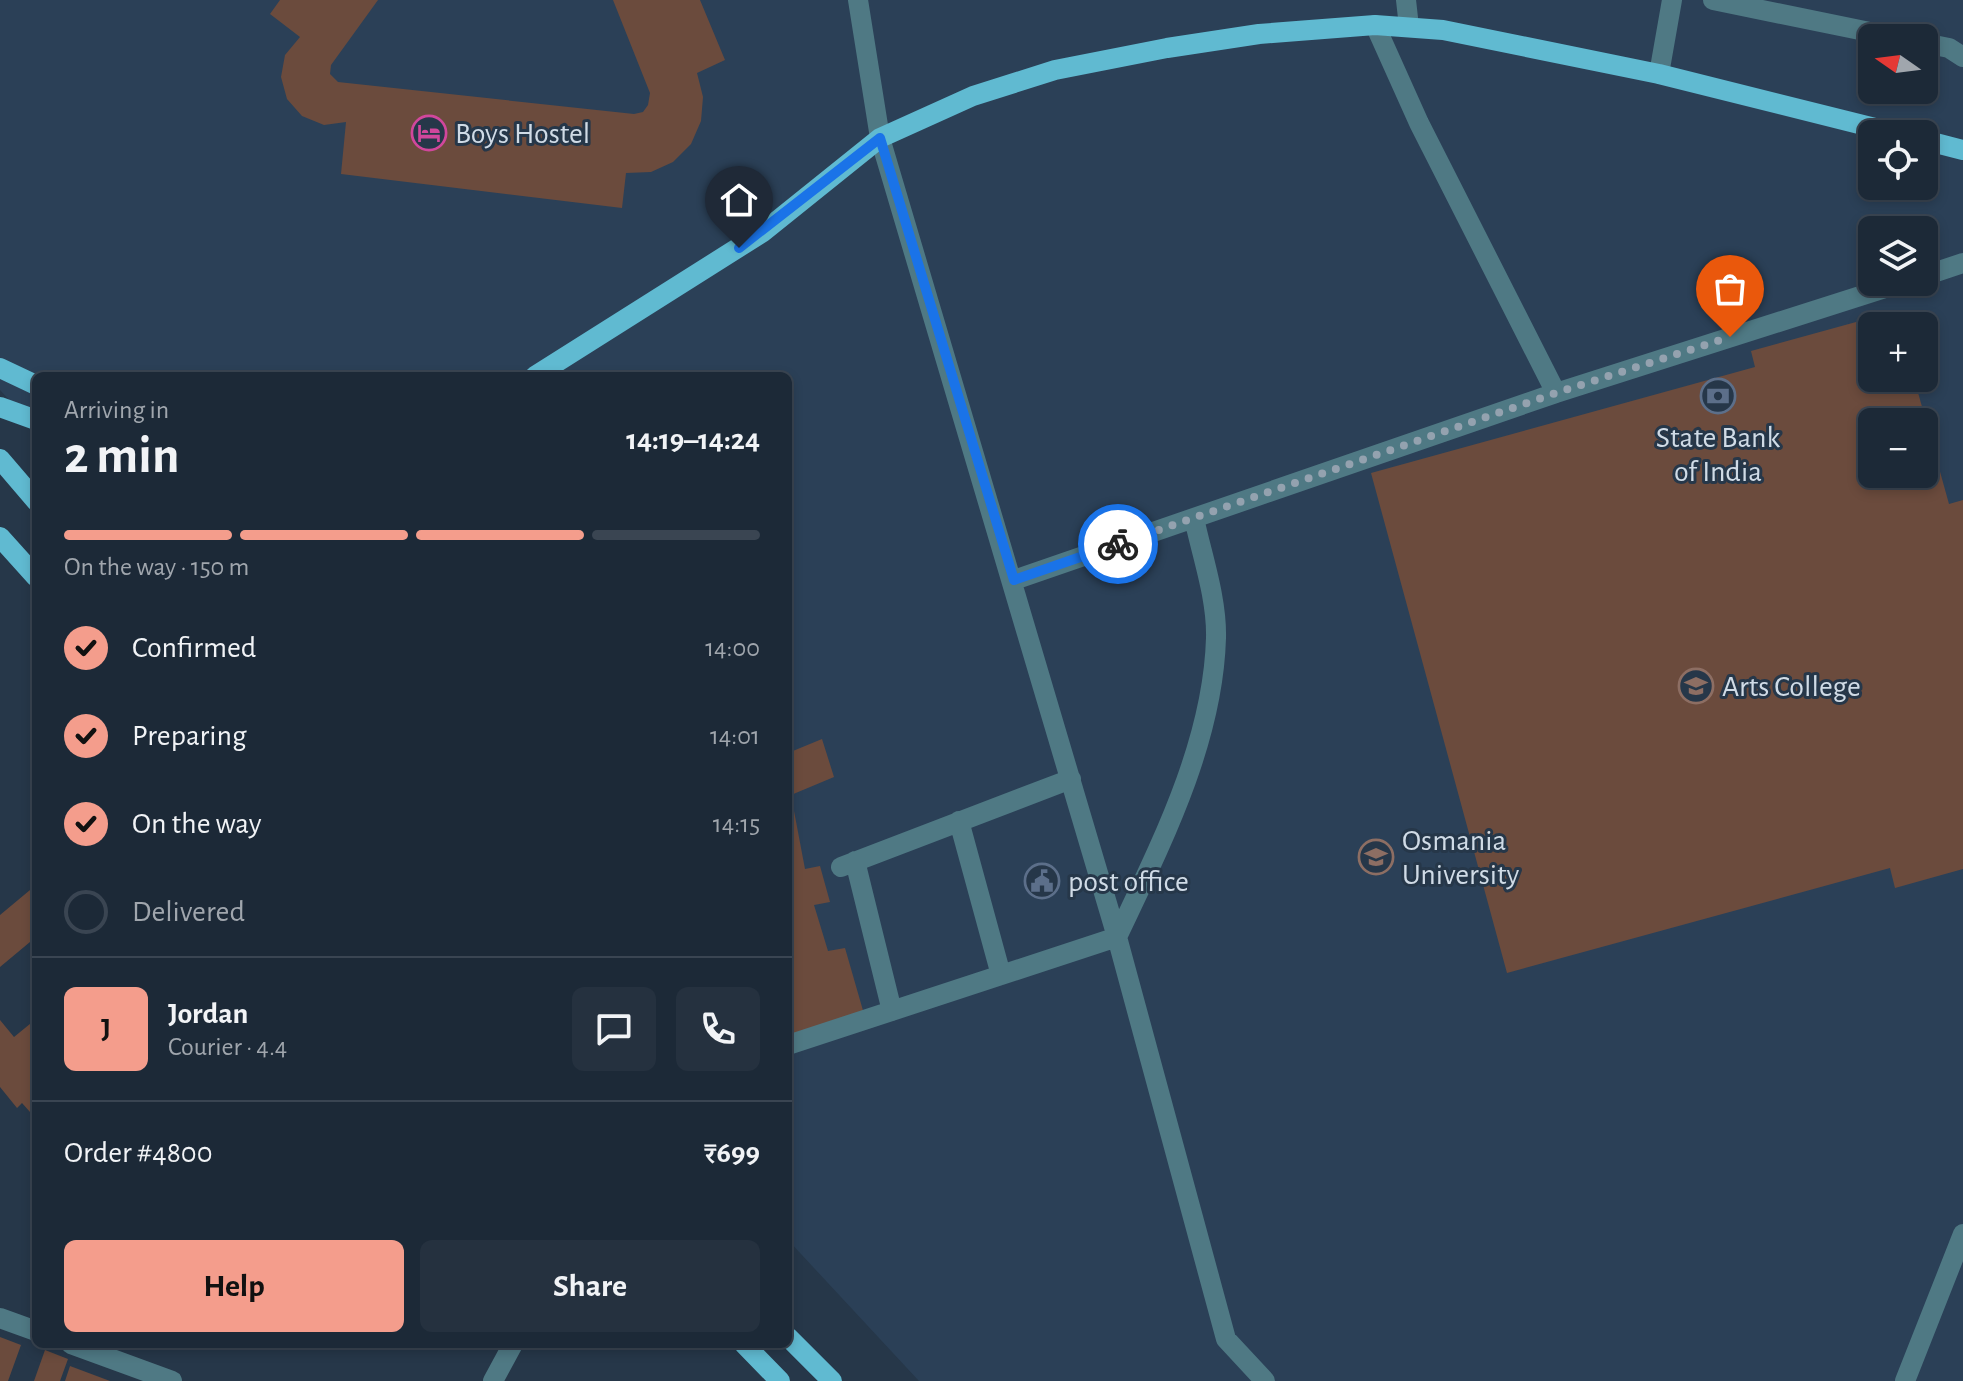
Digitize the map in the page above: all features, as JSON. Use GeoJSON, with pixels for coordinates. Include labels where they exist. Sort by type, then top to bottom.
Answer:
{"type":"FeatureCollection","features":[{"type":"Feature","properties":{"kind":"main road"},"geometry":{"type":"LineString","coordinates":[[541,372],[763,232],[880,138],[973,96],[1055,70],[1259,34],[1375,25],[1409,27],[1503,41],[1659,74],[1858,124]]}},
{"type":"Feature","properties":{"kind":"main road"},"geometry":{"type":"LineString","coordinates":[[1938,144],[1963,150]]}},
{"type":"Feature","properties":{"kind":"main road"},"geometry":{"type":"LineString","coordinates":[[0,368],[32,383]]}},
{"type":"Feature","properties":{"kind":"main road"},"geometry":{"type":"LineString","coordinates":[[0,407],[32,419]]}},
{"type":"Feature","properties":{"kind":"main road"},"geometry":{"type":"LineString","coordinates":[[0,459],[32,496]]}},
{"type":"Feature","properties":{"kind":"main road"},"geometry":{"type":"LineString","coordinates":[[0,537],[32,573]]}},
{"type":"Feature","properties":{"kind":"main road"},"geometry":{"type":"LineString","coordinates":[[792,1341],[832,1381]]}},
{"type":"Feature","properties":{"kind":"main road"},"geometry":{"type":"LineString","coordinates":[[748,1348],[780,1381]]}},
{"type":"Feature","properties":{"kind":"street"},"geometry":{"type":"LineString","coordinates":[[1406,0],[1409,27]]}},
{"type":"Feature","properties":{"kind":"street"},"geometry":{"type":"LineString","coordinates":[[1659,74],[1672,0]]}},
{"type":"Feature","properties":{"kind":"street"},"geometry":{"type":"LineString","coordinates":[[1713,0],[1858,30]]}},
{"type":"Feature","properties":{"kind":"street"},"geometry":{"type":"LineString","coordinates":[[860,1],[880,138],[1014,580],[1117,937],[1226,1339],[1265,1381]]}},
{"type":"Feature","properties":{"kind":"street"},"geometry":{"type":"LineString","coordinates":[[1375,25],[1419,123],[1556,393]]}},
{"type":"Feature","properties":{"kind":"street"},"geometry":{"type":"LineString","coordinates":[[1938,46],[1949,48],[1963,57]]}},
{"type":"Feature","properties":{"kind":"street"},"geometry":{"type":"LineString","coordinates":[[1938,271],[1963,263]]}},
{"type":"Feature","properties":{"kind":"street"},"geometry":{"type":"LineString","coordinates":[[1014,580],[1556,393],[1860,296]]}},
{"type":"Feature","properties":{"kind":"street"},"geometry":{"type":"LineString","coordinates":[[792,1044],[1117,937],[1162,843],[1192,759],[1212,682],[1214,613],[1194,518]]}},
{"type":"Feature","properties":{"kind":"street"},"geometry":{"type":"LineString","coordinates":[[892,1011],[848,864],[1071,779]]}},
{"type":"Feature","properties":{"kind":"street"},"geometry":{"type":"LineString","coordinates":[[959,821],[1001,975]]}},
{"type":"Feature","properties":{"kind":"street"},"geometry":{"type":"LineString","coordinates":[[1905,1381],[1963,1234]]}},
{"type":"Feature","properties":{"kind":"street"},"geometry":{"type":"LineString","coordinates":[[0,1318],[32,1330]]}},
{"type":"Feature","properties":{"kind":"street"},"geometry":{"type":"LineString","coordinates":[[82,1348],[172,1381]]}},
{"type":"Feature","properties":{"kind":"street"},"geometry":{"type":"LineString","coordinates":[[493,1381],[511,1348]]}},
{"type":"Feature","properties":{"kind":"shaded area","name":"Osmania University"},"geometry":{"type":"Polygon","coordinates":[[[0,0],[1963,0],[1963,1381],[919,1381],[792,1244],[792,372],[32,372],[32,425],[0,390],[0,0]]]}},
{"type":"Feature","properties":{"kind":"building"},"geometry":{"type":"Polygon","coordinates":[[[280,0],[378,0],[331,65],[330,74],[338,82],[634,114],[643,112],[650,93],[613,0],[700,0],[725,60],[697,73],[703,97],[701,121],[691,144],[673,162],[651,172],[626,173],[622,208],[341,174],[346,122],[324,125],[302,116],[287,99],[281,77],[285,55],[300,37],[270,14],[280,0]]]}},
{"type":"Feature","properties":{"kind":"building","name":"Arts College"},"geometry":{"type":"Polygon","coordinates":[[[1858,321],[1858,392],[1918,392],[1922,408],[1858,408],[1858,488],[1938,488],[1938,464],[1949,504],[1963,500],[1963,869],[1895,888],[1890,868],[1507,973],[1371,473],[1755,367],[1751,351],[1858,321]]]}},
{"type":"Feature","properties":{"kind":"building"},"geometry":{"type":"Polygon","coordinates":[[[822,739],[834,777],[792,795],[792,751],[822,739]]]}},
{"type":"Feature","properties":{"kind":"building"},"geometry":{"type":"Polygon","coordinates":[[[792,800],[805,869],[820,866],[830,902],[814,905],[828,951],[845,948],[864,1014],[792,1035],[792,800]]]}},
{"type":"Feature","properties":{"kind":"building"},"geometry":{"type":"Polygon","coordinates":[[[32,888],[32,940],[0,967],[0,915],[32,888]]]}},
{"type":"Feature","properties":{"kind":"building"},"geometry":{"type":"Polygon","coordinates":[[[0,1020],[14,1037],[32,1022],[30,1112],[22,1103],[17,1108],[0,1087],[0,1020]]]}},
{"type":"Feature","properties":{"kind":"building"},"geometry":{"type":"Polygon","coordinates":[[[0,1337],[21,1345],[8,1381],[0,1381],[0,1337]]]}},
{"type":"Feature","properties":{"kind":"building"},"geometry":{"type":"Polygon","coordinates":[[[45,1350],[68,1359],[60,1381],[34,1381],[45,1350]]]}},
{"type":"Feature","properties":{"kind":"building"},"geometry":{"type":"Polygon","coordinates":[[[70,1366],[110,1381],[65,1381],[70,1366]]]}},
{"type":"Feature","properties":{"kind":"way so far"},"geometry":{"type":"LineString","coordinates":[[1118,544],[1556,393],[1730,337]]}},
{"type":"Feature","properties":{"kind":"place","name":"Boys Hostel"},"geometry":{"type":"Point","coordinates":[429,133]}},
{"type":"Feature","properties":{"kind":"place","name":"State Bank of India"},"geometry":{"type":"Point","coordinates":[1718,396]}},
{"type":"Feature","properties":{"kind":"place","name":"Arts College"},"geometry":{"type":"Point","coordinates":[1696,686]}},
{"type":"Feature","properties":{"kind":"place","name":"Osmania University"},"geometry":{"type":"Point","coordinates":[1376,857]}},
{"type":"Feature","properties":{"kind":"place","name":"post office"},"geometry":{"type":"Point","coordinates":[1042,881]}},
{"type":"Feature","properties":{"kind":"route"},"geometry":{"type":"LineString","coordinates":[[739,248],[880,138],[1014,580],[1118,544]]}}]}
